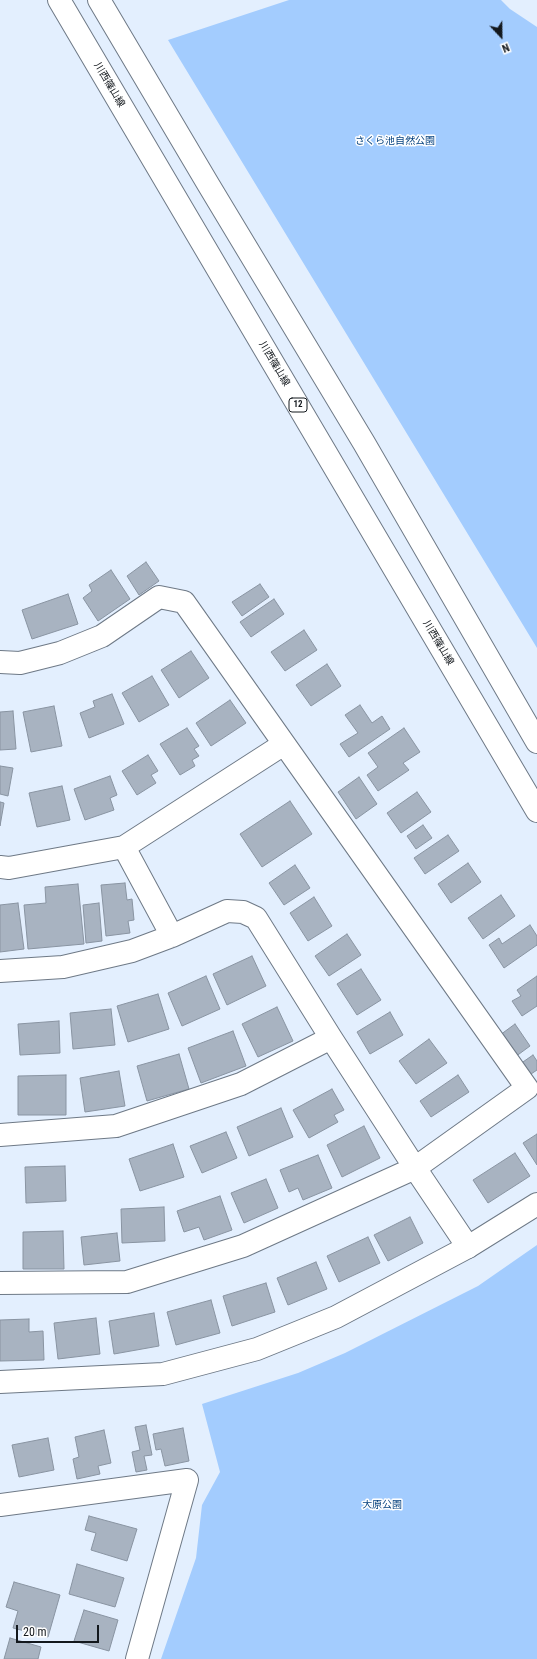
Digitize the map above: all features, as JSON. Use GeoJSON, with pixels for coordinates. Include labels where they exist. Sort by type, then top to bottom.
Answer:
{"type":"FeatureCollection","features":[{"type":"Feature","properties":{"kind":"street","name":"川西篠山線"},"geometry":{"type":"LineString","coordinates":[[59,0],[537,811]]}},
{"type":"Feature","properties":{"kind":"street"},"geometry":{"type":"LineString","coordinates":[[100,0],[208,184],[364,443],[537,742]]}},
{"type":"Feature","properties":{"kind":"street"},"geometry":{"type":"LineString","coordinates":[[0,662],[27,662],[60,653],[102,636],[159,597],[184,602],[526,1088],[415,1168],[243,1246],[127,1282],[0,1283]]}},
{"type":"Feature","properties":{"kind":"street"},"geometry":{"type":"LineString","coordinates":[[0,867],[8,868],[124,847],[284,744]]}},
{"type":"Feature","properties":{"kind":"street"},"geometry":{"type":"LineString","coordinates":[[124,847],[172,936]]}},
{"type":"Feature","properties":{"kind":"street"},"geometry":{"type":"LineString","coordinates":[[0,972],[63,967],[132,951],[172,936],[227,911],[243,912],[256,918],[331,1038],[468,1247]]}},
{"type":"Feature","properties":{"kind":"street"},"geometry":{"type":"LineString","coordinates":[[0,1135],[116,1126],[241,1084],[331,1038]]}},
{"type":"Feature","properties":{"kind":"street"},"geometry":{"type":"LineString","coordinates":[[0,1382],[163,1374],[257,1349],[336,1317],[468,1247],[537,1204]]}},
{"type":"Feature","properties":{"kind":"street"},"geometry":{"type":"LineString","coordinates":[[0,1506],[187,1480],[137,1659]]}},
{"type":"Feature","properties":{"kind":"green space","name":"さくら池自然公園"},"geometry":{"type":"Polygon","coordinates":[[[289,0],[501,0],[510,9],[537,27],[537,648],[168,40],[289,0]]]}},
{"type":"Feature","properties":{"kind":"green space","name":"大原公園"},"geometry":{"type":"Polygon","coordinates":[[[537,1245],[537,1659],[161,1659],[196,1558],[202,1505],[220,1472],[202,1404],[298,1373],[345,1353],[478,1286],[537,1245]]]}},
{"type":"Feature","properties":{"kind":"building"},"geometry":{"type":"Polygon","coordinates":[[[146,562],[159,581],[139,595],[127,576],[146,562]]]}},
{"type":"Feature","properties":{"kind":"building"},"geometry":{"type":"Polygon","coordinates":[[[111,570],[130,599],[98,621],[83,598],[92,591],[89,585],[111,570]]]}},
{"type":"Feature","properties":{"kind":"building"},"geometry":{"type":"Polygon","coordinates":[[[260,584],[269,597],[242,616],[232,602],[260,584]]]}},
{"type":"Feature","properties":{"kind":"building"},"geometry":{"type":"Polygon","coordinates":[[[68,594],[78,624],[32,639],[22,610],[68,594]]]}},
{"type":"Feature","properties":{"kind":"building"},"geometry":{"type":"Polygon","coordinates":[[[274,599],[284,614],[251,637],[240,622],[274,599]]]}},
{"type":"Feature","properties":{"kind":"building"},"geometry":{"type":"Polygon","coordinates":[[[304,630],[317,650],[285,671],[271,652],[304,630]]]}},
{"type":"Feature","properties":{"kind":"building"},"geometry":{"type":"Polygon","coordinates":[[[191,651],[209,678],[179,698],[161,670],[191,651]]]}},
{"type":"Feature","properties":{"kind":"building"},"geometry":{"type":"Polygon","coordinates":[[[327,664],[341,686],[311,706],[296,685],[327,664]]]}},
{"type":"Feature","properties":{"kind":"building"},"geometry":{"type":"Polygon","coordinates":[[[152,676],[169,705],[139,722],[122,693],[152,676]]]}},
{"type":"Feature","properties":{"kind":"building"},"geometry":{"type":"Polygon","coordinates":[[[112,694],[124,724],[89,738],[80,713],[95,707],[93,701],[112,694]]]}},
{"type":"Feature","properties":{"kind":"building"},"geometry":{"type":"Polygon","coordinates":[[[230,700],[246,723],[211,746],[196,723],[230,700]]]}},
{"type":"Feature","properties":{"kind":"building"},"geometry":{"type":"Polygon","coordinates":[[[360,705],[372,723],[382,716],[390,729],[349,757],[340,744],[358,733],[345,715],[360,705]]]}},
{"type":"Feature","properties":{"kind":"building"},"geometry":{"type":"Polygon","coordinates":[[[54,706],[62,746],[31,752],[23,712],[54,706]]]}},
{"type":"Feature","properties":{"kind":"building"},"geometry":{"type":"Polygon","coordinates":[[[13,711],[16,749],[0,750],[0,712],[13,711]]]}},
{"type":"Feature","properties":{"kind":"building"},"geometry":{"type":"Polygon","coordinates":[[[187,728],[199,746],[194,749],[199,756],[192,760],[195,766],[180,775],[160,744],[187,728]]]}},
{"type":"Feature","properties":{"kind":"building"},"geometry":{"type":"Polygon","coordinates":[[[404,728],[420,752],[403,763],[409,770],[378,791],[367,775],[378,767],[368,753],[404,728]]]}},
{"type":"Feature","properties":{"kind":"building"},"geometry":{"type":"Polygon","coordinates":[[[148,755],[158,771],[151,775],[156,783],[137,795],[122,771],[148,755]]]}},
{"type":"Feature","properties":{"kind":"building"},"geometry":{"type":"Polygon","coordinates":[[[0,766],[13,768],[8,796],[0,794],[0,766]]]}},
{"type":"Feature","properties":{"kind":"building"},"geometry":{"type":"Polygon","coordinates":[[[110,776],[117,795],[110,798],[114,810],[85,820],[74,789],[110,776]]]}},
{"type":"Feature","properties":{"kind":"building"},"geometry":{"type":"Polygon","coordinates":[[[359,777],[377,804],[356,819],[338,792],[359,777]]]}},
{"type":"Feature","properties":{"kind":"building"},"geometry":{"type":"Polygon","coordinates":[[[62,786],[70,820],[37,827],[29,793],[62,786]]]}},
{"type":"Feature","properties":{"kind":"building"},"geometry":{"type":"Polygon","coordinates":[[[417,792],[431,812],[401,833],[387,813],[417,792]]]}},
{"type":"Feature","properties":{"kind":"building"},"geometry":{"type":"Polygon","coordinates":[[[290,801],[312,834],[262,867],[240,834],[290,801]]]}},
{"type":"Feature","properties":{"kind":"building"},"geometry":{"type":"Polygon","coordinates":[[[0,802],[4,803],[0,826],[0,802]]]}},
{"type":"Feature","properties":{"kind":"building"},"geometry":{"type":"Polygon","coordinates":[[[423,825],[432,838],[416,849],[407,836],[423,825]]]}},
{"type":"Feature","properties":{"kind":"building"},"geometry":{"type":"Polygon","coordinates":[[[448,835],[459,851],[425,874],[414,858],[448,835]]]}},
{"type":"Feature","properties":{"kind":"building"},"geometry":{"type":"Polygon","coordinates":[[[468,863],[481,882],[451,903],[438,884],[468,863]]]}},
{"type":"Feature","properties":{"kind":"building"},"geometry":{"type":"Polygon","coordinates":[[[295,865],[310,888],[284,905],[269,883],[295,865]]]}},
{"type":"Feature","properties":{"kind":"building"},"geometry":{"type":"Polygon","coordinates":[[[125,883],[127,900],[132,899],[134,920],[128,921],[130,933],[106,936],[101,885],[125,883]]]}},
{"type":"Feature","properties":{"kind":"building"},"geometry":{"type":"Polygon","coordinates":[[[78,884],[84,944],[28,949],[24,905],[46,903],[45,887],[78,884]]]}},
{"type":"Feature","properties":{"kind":"building"},"geometry":{"type":"Polygon","coordinates":[[[501,895],[515,916],[483,939],[468,918],[501,895]]]}},
{"type":"Feature","properties":{"kind":"building"},"geometry":{"type":"Polygon","coordinates":[[[314,897],[332,926],[308,941],[290,913],[314,897]]]}},
{"type":"Feature","properties":{"kind":"building"},"geometry":{"type":"Polygon","coordinates":[[[18,903],[24,949],[0,952],[0,905],[18,903]]]}},
{"type":"Feature","properties":{"kind":"building"},"geometry":{"type":"Polygon","coordinates":[[[99,903],[102,941],[86,943],[83,905],[99,903]]]}},
{"type":"Feature","properties":{"kind":"building"},"geometry":{"type":"Polygon","coordinates":[[[530,925],[537,936],[537,945],[504,968],[489,945],[499,938],[502,944],[530,925]]]}},
{"type":"Feature","properties":{"kind":"building"},"geometry":{"type":"Polygon","coordinates":[[[347,934],[361,955],[329,976],[315,956],[347,934]]]}},
{"type":"Feature","properties":{"kind":"building"},"geometry":{"type":"Polygon","coordinates":[[[252,956],[266,986],[227,1005],[213,974],[252,956]]]}},
{"type":"Feature","properties":{"kind":"building"},"geometry":{"type":"Polygon","coordinates":[[[361,969],[381,1000],[357,1015],[337,984],[361,969]]]}},
{"type":"Feature","properties":{"kind":"building"},"geometry":{"type":"Polygon","coordinates":[[[206,976],[220,1009],[182,1026],[168,993],[206,976]]]}},
{"type":"Feature","properties":{"kind":"building"},"geometry":{"type":"Polygon","coordinates":[[[537,976],[537,1006],[522,1016],[512,1001],[521,996],[517,990],[537,976]]]}},
{"type":"Feature","properties":{"kind":"building"},"geometry":{"type":"Polygon","coordinates":[[[158,994],[169,1029],[128,1042],[117,1006],[158,994]]]}},
{"type":"Feature","properties":{"kind":"building"},"geometry":{"type":"Polygon","coordinates":[[[277,1007],[293,1041],[258,1057],[242,1024],[277,1007]]]}},
{"type":"Feature","properties":{"kind":"building"},"geometry":{"type":"Polygon","coordinates":[[[111,1009],[115,1045],[73,1049],[70,1013],[111,1009]]]}},
{"type":"Feature","properties":{"kind":"building"},"geometry":{"type":"Polygon","coordinates":[[[390,1012],[403,1035],[370,1054],[357,1032],[390,1012]]]}},
{"type":"Feature","properties":{"kind":"building"},"geometry":{"type":"Polygon","coordinates":[[[59,1021],[60,1053],[20,1055],[18,1024],[59,1021]]]}},
{"type":"Feature","properties":{"kind":"building"},"geometry":{"type":"Polygon","coordinates":[[[515,1024],[530,1046],[515,1057],[500,1035],[515,1024]]]}},
{"type":"Feature","properties":{"kind":"building"},"geometry":{"type":"Polygon","coordinates":[[[233,1031],[246,1066],[201,1083],[188,1048],[233,1031]]]}},
{"type":"Feature","properties":{"kind":"building"},"geometry":{"type":"Polygon","coordinates":[[[429,1039],[447,1063],[416,1084],[399,1061],[429,1039]]]}},
{"type":"Feature","properties":{"kind":"building"},"geometry":{"type":"Polygon","coordinates":[[[179,1054],[189,1089],[147,1101],[137,1066],[179,1054]]]}},
{"type":"Feature","properties":{"kind":"building"},"geometry":{"type":"Polygon","coordinates":[[[533,1055],[537,1061],[537,1070],[528,1076],[520,1064],[533,1055]]]}},
{"type":"Feature","properties":{"kind":"building"},"geometry":{"type":"Polygon","coordinates":[[[119,1071],[125,1106],[85,1112],[80,1078],[119,1071]]]}},
{"type":"Feature","properties":{"kind":"building"},"geometry":{"type":"Polygon","coordinates":[[[66,1075],[66,1115],[18,1115],[18,1076],[66,1075]]]}},
{"type":"Feature","properties":{"kind":"building"},"geometry":{"type":"Polygon","coordinates":[[[458,1075],[469,1092],[431,1117],[420,1101],[458,1075]]]}},
{"type":"Feature","properties":{"kind":"building"},"geometry":{"type":"Polygon","coordinates":[[[332,1089],[344,1110],[334,1115],[338,1122],[309,1138],[293,1110],[332,1089]]]}},
{"type":"Feature","properties":{"kind":"building"},"geometry":{"type":"Polygon","coordinates":[[[281,1108],[293,1137],[249,1156],[237,1127],[281,1108]]]}},
{"type":"Feature","properties":{"kind":"building"},"geometry":{"type":"Polygon","coordinates":[[[364,1126],[380,1158],[342,1177],[327,1145],[364,1126]]]}},
{"type":"Feature","properties":{"kind":"building"},"geometry":{"type":"Polygon","coordinates":[[[226,1132],[237,1158],[202,1173],[190,1146],[226,1132]]]}},
{"type":"Feature","properties":{"kind":"building"},"geometry":{"type":"Polygon","coordinates":[[[537,1134],[537,1165],[523,1143],[537,1134]]]}},
{"type":"Feature","properties":{"kind":"building"},"geometry":{"type":"Polygon","coordinates":[[[173,1144],[184,1177],[140,1191],[129,1159],[173,1144]]]}},
{"type":"Feature","properties":{"kind":"building"},"geometry":{"type":"Polygon","coordinates":[[[515,1153],[530,1176],[488,1203],[473,1180],[515,1153]]]}},
{"type":"Feature","properties":{"kind":"building"},"geometry":{"type":"Polygon","coordinates":[[[318,1155],[332,1188],[303,1200],[298,1188],[289,1192],[280,1170],[318,1155]]]}},
{"type":"Feature","properties":{"kind":"building"},"geometry":{"type":"Polygon","coordinates":[[[65,1166],[66,1201],[26,1203],[25,1167],[65,1166]]]}},
{"type":"Feature","properties":{"kind":"building"},"geometry":{"type":"Polygon","coordinates":[[[266,1179],[278,1208],[244,1223],[231,1193],[266,1179]]]}},
{"type":"Feature","properties":{"kind":"building"},"geometry":{"type":"Polygon","coordinates":[[[220,1196],[232,1230],[204,1240],[199,1227],[184,1232],[177,1211],[220,1196]]]}},
{"type":"Feature","properties":{"kind":"building"},"geometry":{"type":"Polygon","coordinates":[[[164,1207],[165,1241],[122,1243],[121,1209],[164,1207]]]}},
{"type":"Feature","properties":{"kind":"building"},"geometry":{"type":"Polygon","coordinates":[[[410,1217],[423,1243],[388,1261],[374,1235],[410,1217]]]}},
{"type":"Feature","properties":{"kind":"building"},"geometry":{"type":"Polygon","coordinates":[[[63,1231],[64,1269],[23,1269],[23,1232],[63,1231]]]}},
{"type":"Feature","properties":{"kind":"building"},"geometry":{"type":"Polygon","coordinates":[[[117,1233],[120,1261],[84,1265],[81,1237],[117,1233]]]}},
{"type":"Feature","properties":{"kind":"building"},"geometry":{"type":"Polygon","coordinates":[[[368,1237],[380,1263],[339,1282],[327,1256],[368,1237]]]}},
{"type":"Feature","properties":{"kind":"building"},"geometry":{"type":"Polygon","coordinates":[[[316,1262],[327,1289],[288,1305],[277,1278],[316,1262]]]}},
{"type":"Feature","properties":{"kind":"building"},"geometry":{"type":"Polygon","coordinates":[[[266,1283],[275,1312],[232,1326],[223,1296],[266,1283]]]}},
{"type":"Feature","properties":{"kind":"building"},"geometry":{"type":"Polygon","coordinates":[[[211,1300],[220,1333],[176,1345],[167,1312],[211,1300]]]}},
{"type":"Feature","properties":{"kind":"building"},"geometry":{"type":"Polygon","coordinates":[[[154,1313],[159,1346],[114,1354],[109,1321],[154,1313]]]}},
{"type":"Feature","properties":{"kind":"building"},"geometry":{"type":"Polygon","coordinates":[[[96,1318],[100,1354],[58,1359],[54,1323],[96,1318]]]}},
{"type":"Feature","properties":{"kind":"building"},"geometry":{"type":"Polygon","coordinates":[[[29,1319],[29,1332],[43,1331],[44,1360],[0,1361],[0,1320],[29,1319]]]}},
{"type":"Feature","properties":{"kind":"building"},"geometry":{"type":"Polygon","coordinates":[[[146,1425],[152,1455],[144,1456],[147,1470],[136,1472],[132,1452],[140,1450],[135,1427],[146,1425]]]}},
{"type":"Feature","properties":{"kind":"building"},"geometry":{"type":"Polygon","coordinates":[[[183,1428],[189,1461],[165,1466],[161,1449],[156,1450],[153,1434],[183,1428]]]}},
{"type":"Feature","properties":{"kind":"building"},"geometry":{"type":"Polygon","coordinates":[[[104,1430],[111,1463],[98,1466],[100,1474],[77,1479],[73,1459],[79,1457],[75,1437],[104,1430]]]}},
{"type":"Feature","properties":{"kind":"building"},"geometry":{"type":"Polygon","coordinates":[[[48,1438],[54,1470],[19,1477],[12,1445],[48,1438]]]}},
{"type":"Feature","properties":{"kind":"building"},"geometry":{"type":"Polygon","coordinates":[[[89,1516],[137,1529],[127,1561],[91,1550],[96,1533],[85,1530],[89,1516]]]}},
{"type":"Feature","properties":{"kind":"building"},"geometry":{"type":"Polygon","coordinates":[[[77,1564],[124,1578],[115,1607],[69,1594],[77,1564]]]}},
{"type":"Feature","properties":{"kind":"building"},"geometry":{"type":"Polygon","coordinates":[[[14,1582],[60,1595],[48,1637],[13,1628],[18,1611],[6,1607],[14,1582]]]}},
{"type":"Feature","properties":{"kind":"building"},"geometry":{"type":"Polygon","coordinates":[[[84,1610],[118,1620],[109,1651],[74,1641],[84,1610]]]}},
{"type":"Feature","properties":{"kind":"building"},"geometry":{"type":"Polygon","coordinates":[[[10,1638],[41,1647],[38,1659],[4,1659],[10,1638]]]}}]}
